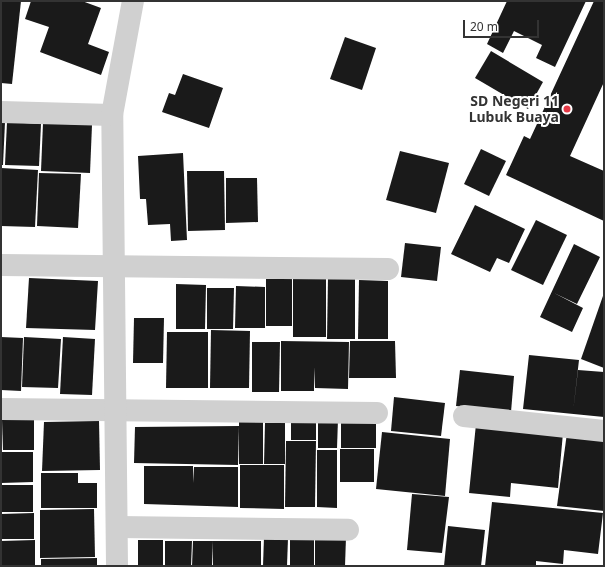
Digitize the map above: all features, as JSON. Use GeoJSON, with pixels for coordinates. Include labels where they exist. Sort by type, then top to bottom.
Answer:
{"type":"FeatureCollection","features":[{"type":"Feature","properties":{"kind":"street"},"geometry":{"type":"LineString","coordinates":[[117,566],[118,410],[112,115],[126,3]]}},
{"type":"Feature","properties":{"kind":"street"},"geometry":{"type":"LineString","coordinates":[[1,112],[112,115]]}},
{"type":"Feature","properties":{"kind":"street"},"geometry":{"type":"LineString","coordinates":[[1,265],[388,269]]}},
{"type":"Feature","properties":{"kind":"street"},"geometry":{"type":"LineString","coordinates":[[1,409],[377,413]]}},
{"type":"Feature","properties":{"kind":"street"},"geometry":{"type":"LineString","coordinates":[[464,416],[482,420],[604,431]]}},
{"type":"Feature","properties":{"kind":"street"},"geometry":{"type":"LineString","coordinates":[[118,527],[348,530]]}},
{"type":"Feature","properties":{"kind":"building"},"geometry":{"type":"Polygon","coordinates":[[[1,1],[21,1],[12,84],[1,83],[1,1]]]}},
{"type":"Feature","properties":{"kind":"building"},"geometry":{"type":"Polygon","coordinates":[[[31,1],[82,1],[101,8],[88,44],[109,52],[101,75],[40,52],[49,27],[25,19],[31,1]]]}},
{"type":"Feature","properties":{"kind":"building"},"geometry":{"type":"Polygon","coordinates":[[[507,1],[586,1],[555,67],[536,58],[542,45],[514,31],[503,53],[487,44],[507,1]]]}},
{"type":"Feature","properties":{"kind":"building","name":"SD Negeri 11 Lubuk Buaya"},"geometry":{"type":"Polygon","coordinates":[[[594,1],[604,1],[604,82],[570,156],[604,171],[604,221],[506,175],[524,136],[530,139],[594,1]]]}},
{"type":"Feature","properties":{"kind":"building"},"geometry":{"type":"Polygon","coordinates":[[[345,37],[376,48],[362,90],[330,79],[345,37]]]}},
{"type":"Feature","properties":{"kind":"building"},"geometry":{"type":"Polygon","coordinates":[[[491,51],[543,82],[528,109],[475,78],[491,51]]]}},
{"type":"Feature","properties":{"kind":"building"},"geometry":{"type":"Polygon","coordinates":[[[183,74],[223,88],[209,128],[162,112],[169,93],[175,95],[183,74]]]}},
{"type":"Feature","properties":{"kind":"building"},"geometry":{"type":"Polygon","coordinates":[[[1,122],[5,122],[3,165],[1,165],[1,122]]]}},
{"type":"Feature","properties":{"kind":"building"},"geometry":{"type":"Polygon","coordinates":[[[7,122],[41,124],[39,166],[5,165],[7,122]]]}},
{"type":"Feature","properties":{"kind":"building"},"geometry":{"type":"Polygon","coordinates":[[[43,123],[92,125],[90,173],[41,171],[43,123]]]}},
{"type":"Feature","properties":{"kind":"building"},"geometry":{"type":"Polygon","coordinates":[[[481,149],[506,161],[489,196],[464,184],[481,149]]]}},
{"type":"Feature","properties":{"kind":"building"},"geometry":{"type":"Polygon","coordinates":[[[400,151],[449,163],[436,213],[386,200],[400,151]]]}},
{"type":"Feature","properties":{"kind":"building"},"geometry":{"type":"Polygon","coordinates":[[[183,153],[187,240],[171,241],[170,224],[148,225],[146,199],[140,199],[138,156],[183,153]]]}},
{"type":"Feature","properties":{"kind":"building"},"geometry":{"type":"Polygon","coordinates":[[[1,168],[38,170],[35,227],[1,226],[1,168]]]}},
{"type":"Feature","properties":{"kind":"building"},"geometry":{"type":"Polygon","coordinates":[[[187,171],[224,171],[225,230],[188,231],[187,171]]]}},
{"type":"Feature","properties":{"kind":"building"},"geometry":{"type":"Polygon","coordinates":[[[39,173],[81,174],[78,228],[37,226],[39,173]]]}},
{"type":"Feature","properties":{"kind":"building"},"geometry":{"type":"Polygon","coordinates":[[[226,178],[257,178],[258,222],[226,223],[226,178]]]}},
{"type":"Feature","properties":{"kind":"building"},"geometry":{"type":"Polygon","coordinates":[[[475,205],[525,229],[509,263],[497,258],[490,272],[451,254],[475,205]]]}},
{"type":"Feature","properties":{"kind":"building"},"geometry":{"type":"Polygon","coordinates":[[[536,220],[567,235],[543,285],[511,270],[536,220]]]}},
{"type":"Feature","properties":{"kind":"building"},"geometry":{"type":"Polygon","coordinates":[[[405,243],[441,247],[437,281],[401,277],[405,243]]]}},
{"type":"Feature","properties":{"kind":"building"},"geometry":{"type":"Polygon","coordinates":[[[574,244],[600,257],[577,304],[554,293],[583,308],[572,332],[540,317],[574,244]]]}},
{"type":"Feature","properties":{"kind":"building"},"geometry":{"type":"Polygon","coordinates":[[[328,277],[355,277],[355,339],[327,339],[328,277]]]}},
{"type":"Feature","properties":{"kind":"building"},"geometry":{"type":"Polygon","coordinates":[[[29,278],[98,281],[95,330],[26,328],[29,278]]]}},
{"type":"Feature","properties":{"kind":"building"},"geometry":{"type":"Polygon","coordinates":[[[266,279],[292,279],[292,326],[266,326],[266,279]]]}},
{"type":"Feature","properties":{"kind":"building"},"geometry":{"type":"Polygon","coordinates":[[[293,279],[326,279],[326,337],[293,337],[293,279]]]}},
{"type":"Feature","properties":{"kind":"building"},"geometry":{"type":"Polygon","coordinates":[[[359,280],[388,281],[388,339],[358,339],[359,280]]]}},
{"type":"Feature","properties":{"kind":"building"},"geometry":{"type":"Polygon","coordinates":[[[176,284],[206,285],[205,329],[176,329],[176,284]]]}},
{"type":"Feature","properties":{"kind":"building"},"geometry":{"type":"Polygon","coordinates":[[[236,286],[265,287],[265,328],[235,328],[236,286]]]}},
{"type":"Feature","properties":{"kind":"building"},"geometry":{"type":"Polygon","coordinates":[[[207,288],[234,288],[233,329],[207,329],[207,288]]]}},
{"type":"Feature","properties":{"kind":"building"},"geometry":{"type":"Polygon","coordinates":[[[604,293],[604,368],[581,359],[604,293]]]}},
{"type":"Feature","properties":{"kind":"building"},"geometry":{"type":"Polygon","coordinates":[[[134,318],[164,318],[163,363],[133,363],[134,318]]]}},
{"type":"Feature","properties":{"kind":"building"},"geometry":{"type":"Polygon","coordinates":[[[211,330],[250,331],[249,388],[210,388],[211,330]]]}},
{"type":"Feature","properties":{"kind":"building"},"geometry":{"type":"Polygon","coordinates":[[[167,332],[208,332],[208,388],[166,388],[167,332]]]}},
{"type":"Feature","properties":{"kind":"building"},"geometry":{"type":"Polygon","coordinates":[[[1,337],[23,338],[21,391],[1,390],[1,337]]]}},
{"type":"Feature","properties":{"kind":"building"},"geometry":{"type":"Polygon","coordinates":[[[24,337],[61,339],[58,388],[22,387],[24,337]]]}},
{"type":"Feature","properties":{"kind":"building"},"geometry":{"type":"Polygon","coordinates":[[[63,337],[95,339],[92,395],[60,394],[63,337]]]}},
{"type":"Feature","properties":{"kind":"building"},"geometry":{"type":"Polygon","coordinates":[[[281,341],[349,342],[348,389],[315,388],[314,367],[314,391],[281,391],[281,341]]]}},
{"type":"Feature","properties":{"kind":"building"},"geometry":{"type":"Polygon","coordinates":[[[350,341],[395,341],[396,378],[349,378],[350,341]]]}},
{"type":"Feature","properties":{"kind":"building"},"geometry":{"type":"Polygon","coordinates":[[[252,342],[280,342],[279,392],[252,392],[252,342]]]}},
{"type":"Feature","properties":{"kind":"building"},"geometry":{"type":"Polygon","coordinates":[[[529,355],[579,360],[573,412],[578,370],[604,372],[604,417],[523,409],[529,355]]]}},
{"type":"Feature","properties":{"kind":"building"},"geometry":{"type":"Polygon","coordinates":[[[460,370],[514,376],[511,412],[456,406],[460,370]]]}},
{"type":"Feature","properties":{"kind":"building"},"geometry":{"type":"Polygon","coordinates":[[[394,397],[445,403],[441,436],[391,431],[394,397]]]}},
{"type":"Feature","properties":{"kind":"building"},"geometry":{"type":"Polygon","coordinates":[[[318,418],[338,419],[337,448],[318,448],[318,418]]]}},
{"type":"Feature","properties":{"kind":"building"},"geometry":{"type":"Polygon","coordinates":[[[291,419],[316,419],[316,440],[291,440],[291,419]]]}},
{"type":"Feature","properties":{"kind":"building"},"geometry":{"type":"Polygon","coordinates":[[[341,419],[376,419],[376,448],[341,448],[341,419]]]}},
{"type":"Feature","properties":{"kind":"building"},"geometry":{"type":"Polygon","coordinates":[[[2,420],[34,420],[34,450],[3,450],[2,420]]]}},
{"type":"Feature","properties":{"kind":"building"},"geometry":{"type":"Polygon","coordinates":[[[99,421],[100,470],[42,471],[44,422],[99,421]]]}},
{"type":"Feature","properties":{"kind":"building"},"geometry":{"type":"Polygon","coordinates":[[[239,422],[263,422],[263,464],[239,464],[239,422]]]}},
{"type":"Feature","properties":{"kind":"building"},"geometry":{"type":"Polygon","coordinates":[[[265,423],[285,423],[285,464],[264,464],[265,423]]]}},
{"type":"Feature","properties":{"kind":"building"},"geometry":{"type":"Polygon","coordinates":[[[476,424],[563,433],[558,488],[511,483],[510,497],[469,493],[476,424]]]}},
{"type":"Feature","properties":{"kind":"building"},"geometry":{"type":"Polygon","coordinates":[[[239,426],[238,465],[134,463],[135,427],[239,426]]]}},
{"type":"Feature","properties":{"kind":"building"},"geometry":{"type":"Polygon","coordinates":[[[382,432],[450,439],[445,496],[376,489],[382,432]]]}},
{"type":"Feature","properties":{"kind":"building"},"geometry":{"type":"Polygon","coordinates":[[[567,433],[604,437],[604,511],[557,506],[567,433]]]}},
{"type":"Feature","properties":{"kind":"building"},"geometry":{"type":"Polygon","coordinates":[[[286,441],[316,441],[315,507],[285,507],[286,441]]]}},
{"type":"Feature","properties":{"kind":"building"},"geometry":{"type":"Polygon","coordinates":[[[340,449],[374,449],[374,482],[340,482],[340,449]]]}},
{"type":"Feature","properties":{"kind":"building"},"geometry":{"type":"Polygon","coordinates":[[[317,450],[337,450],[337,508],[317,507],[317,450]]]}},
{"type":"Feature","properties":{"kind":"building"},"geometry":{"type":"Polygon","coordinates":[[[1,452],[33,452],[33,482],[1,483],[1,452]]]}},
{"type":"Feature","properties":{"kind":"building"},"geometry":{"type":"Polygon","coordinates":[[[240,465],[284,465],[284,509],[240,508],[240,465]]]}},
{"type":"Feature","properties":{"kind":"building"},"geometry":{"type":"Polygon","coordinates":[[[144,466],[193,466],[193,483],[194,467],[238,467],[238,507],[144,504],[144,466]]]}},
{"type":"Feature","properties":{"kind":"building"},"geometry":{"type":"Polygon","coordinates":[[[41,473],[78,473],[78,483],[97,483],[97,508],[41,508],[41,473]]]}},
{"type":"Feature","properties":{"kind":"building"},"geometry":{"type":"Polygon","coordinates":[[[1,485],[33,485],[33,512],[1,512],[1,485]]]}},
{"type":"Feature","properties":{"kind":"building"},"geometry":{"type":"Polygon","coordinates":[[[412,494],[449,497],[442,553],[407,550],[412,494]]]}},
{"type":"Feature","properties":{"kind":"building"},"geometry":{"type":"Polygon","coordinates":[[[492,502],[603,513],[598,554],[564,550],[563,564],[536,561],[536,566],[485,566],[492,502]]]}},
{"type":"Feature","properties":{"kind":"building"},"geometry":{"type":"Polygon","coordinates":[[[94,509],[95,557],[40,558],[40,510],[94,509]]]}},
{"type":"Feature","properties":{"kind":"building"},"geometry":{"type":"Polygon","coordinates":[[[34,513],[34,539],[1,539],[1,514],[34,513]]]}},
{"type":"Feature","properties":{"kind":"building"},"geometry":{"type":"Polygon","coordinates":[[[448,526],[485,530],[481,566],[444,566],[448,526]]]}},
{"type":"Feature","properties":{"kind":"building"},"geometry":{"type":"Polygon","coordinates":[[[290,536],[314,536],[314,566],[290,566],[290,536]]]}},
{"type":"Feature","properties":{"kind":"building"},"geometry":{"type":"Polygon","coordinates":[[[264,537],[288,538],[287,566],[263,566],[264,537]]]}},
{"type":"Feature","properties":{"kind":"building"},"geometry":{"type":"Polygon","coordinates":[[[346,537],[345,566],[315,566],[315,538],[346,537]]]}},
{"type":"Feature","properties":{"kind":"building"},"geometry":{"type":"Polygon","coordinates":[[[35,540],[35,566],[1,566],[1,541],[35,540]]]}},
{"type":"Feature","properties":{"kind":"building"},"geometry":{"type":"Polygon","coordinates":[[[138,540],[163,540],[163,566],[138,566],[138,540]]]}},
{"type":"Feature","properties":{"kind":"building"},"geometry":{"type":"Polygon","coordinates":[[[165,541],[192,541],[191,566],[165,566],[165,541]]]}},
{"type":"Feature","properties":{"kind":"building"},"geometry":{"type":"Polygon","coordinates":[[[193,541],[213,541],[212,566],[192,566],[193,541]]]}},
{"type":"Feature","properties":{"kind":"building"},"geometry":{"type":"Polygon","coordinates":[[[213,541],[261,541],[261,566],[213,566],[213,541]]]}},
{"type":"Feature","properties":{"kind":"building"},"geometry":{"type":"Polygon","coordinates":[[[97,558],[97,566],[41,566],[41,559],[97,558]]]}},
{"type":"Feature","properties":{"kind":"place","name":"SD Negeri 11 Lubuk Buaya"},"geometry":{"type":"Point","coordinates":[567,109]}}]}
